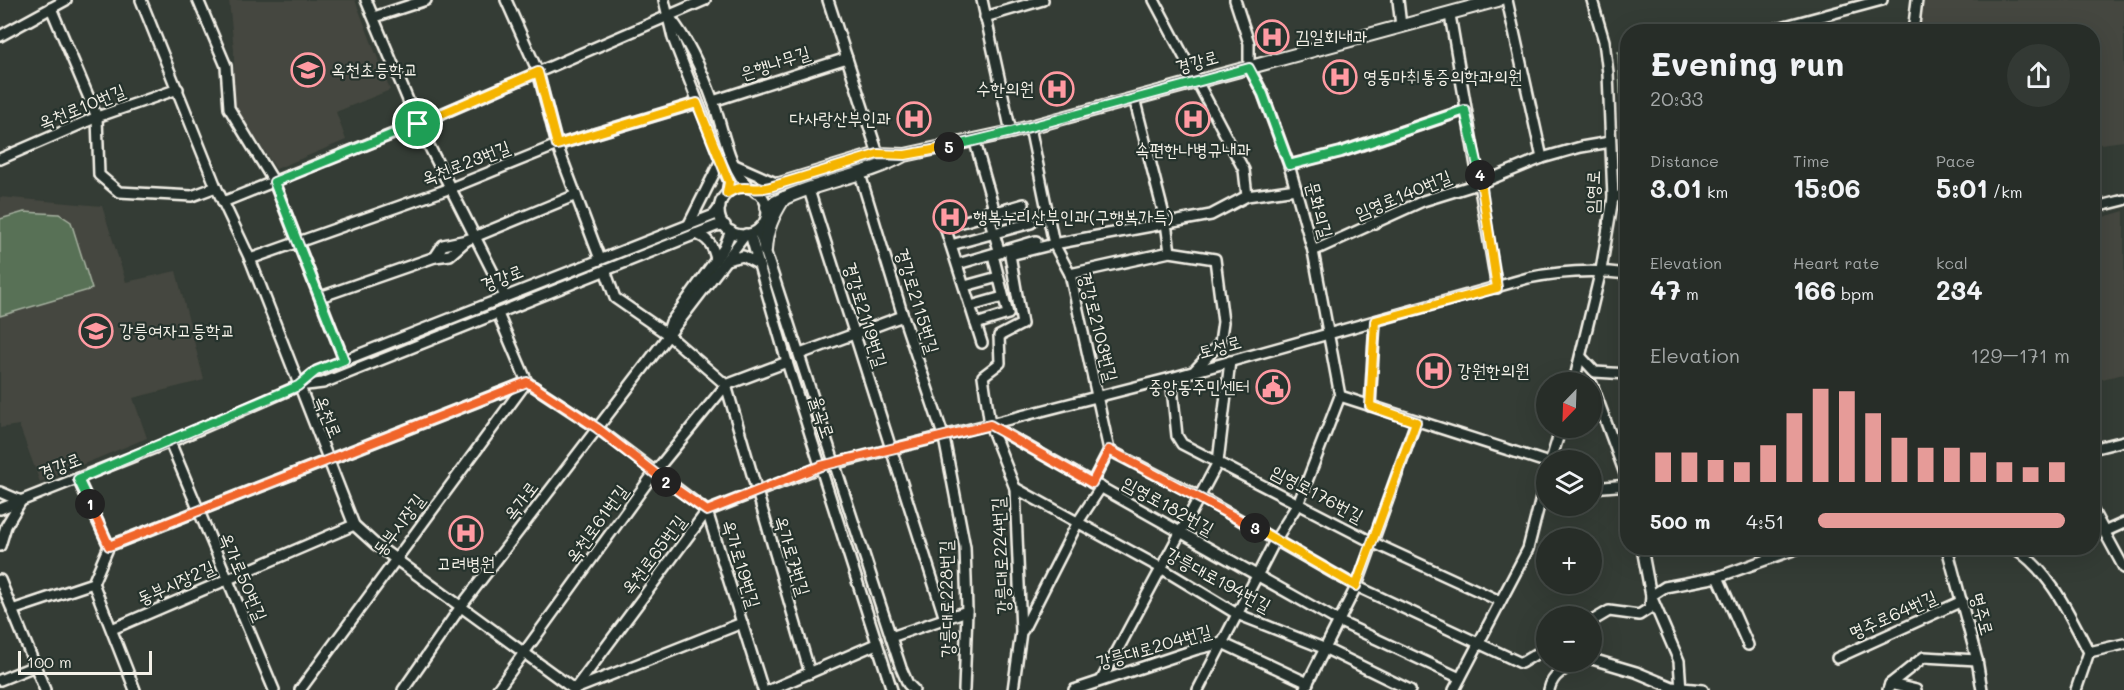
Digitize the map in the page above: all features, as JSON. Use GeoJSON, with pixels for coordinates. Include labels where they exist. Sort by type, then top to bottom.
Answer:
{"type":"FeatureCollection","features":[{"type":"Feature","properties":{"kind":"main road","name":"경강로"},"geometry":{"type":"LineString","coordinates":[[753,189],[781,184],[878,154],[905,155],[975,142],[1456,9],[1498,0]]}},
{"type":"Feature","properties":{"kind":"main road","name":"경강로"},"geometry":{"type":"LineString","coordinates":[[767,207],[784,198],[882,167],[905,155]]}},
{"type":"Feature","properties":{"kind":"main road"},"geometry":{"type":"LineString","coordinates":[[765,250],[765,235],[773,215],[784,198]]}},
{"type":"Feature","properties":{"kind":"street"},"geometry":{"type":"LineString","coordinates":[[0,36],[66,0]]}},
{"type":"Feature","properties":{"kind":"street","name":"옥천로"},"geometry":{"type":"LineString","coordinates":[[141,0],[216,187],[250,259],[354,525],[395,558],[575,690]]}},
{"type":"Feature","properties":{"kind":"street"},"geometry":{"type":"LineString","coordinates":[[198,0],[226,66],[229,108],[274,182],[344,360]]}},
{"type":"Feature","properties":{"kind":"street"},"geometry":{"type":"LineString","coordinates":[[366,0],[418,124],[451,188],[471,238],[504,296]]}},
{"type":"Feature","properties":{"kind":"street"},"geometry":{"type":"LineString","coordinates":[[374,17],[426,0]]}},
{"type":"Feature","properties":{"kind":"street"},"geometry":{"type":"LineString","coordinates":[[506,0],[538,72],[557,145],[600,259]]}},
{"type":"Feature","properties":{"kind":"street"},"geometry":{"type":"LineString","coordinates":[[664,0],[673,38],[729,182],[727,193],[720,207],[728,228],[748,234],[760,228],[767,214],[767,207],[735,165],[713,101],[685,36],[668,16]]}},
{"type":"Feature","properties":{"kind":"street"},"geometry":{"type":"LineString","coordinates":[[223,202],[418,124],[705,0]]}},
{"type":"Feature","properties":{"kind":"street"},"geometry":{"type":"LineString","coordinates":[[828,0],[878,154]]}},
{"type":"Feature","properties":{"kind":"street"},"geometry":{"type":"LineString","coordinates":[[982,0],[1011,132]]}},
{"type":"Feature","properties":{"kind":"street"},"geometry":{"type":"LineString","coordinates":[[985,17],[1043,0]]}},
{"type":"Feature","properties":{"kind":"street"},"geometry":{"type":"LineString","coordinates":[[1154,0],[1244,170],[1247,196]]}},
{"type":"Feature","properties":{"kind":"street"},"geometry":{"type":"LineString","coordinates":[[1235,0],[1249,43],[1249,68]]}},
{"type":"Feature","properties":{"kind":"street"},"geometry":{"type":"LineString","coordinates":[[1398,0],[1401,26]]}},
{"type":"Feature","properties":{"kind":"street"},"geometry":{"type":"LineString","coordinates":[[1507,0],[1542,158]]}},
{"type":"Feature","properties":{"kind":"street","name":"임영로"},"geometry":{"type":"LineString","coordinates":[[1577,372],[1601,270],[1613,198],[1606,62],[1592,0]]}},
{"type":"Feature","properties":{"kind":"street"},"geometry":{"type":"LineString","coordinates":[[1794,24],[1882,0]]}},
{"type":"Feature","properties":{"kind":"street"},"geometry":{"type":"LineString","coordinates":[[1914,24],[1917,0]]}},
{"type":"Feature","properties":{"kind":"street"},"geometry":{"type":"LineString","coordinates":[[51,8],[97,117],[99,175],[111,188],[119,192],[192,196],[216,187]]}},
{"type":"Feature","properties":{"kind":"street"},"geometry":{"type":"LineString","coordinates":[[1456,9],[1465,110],[1481,183],[1497,288]]}},
{"type":"Feature","properties":{"kind":"street","name":"은행나무길"},"geometry":{"type":"LineString","coordinates":[[713,101],[847,58]]}},
{"type":"Feature","properties":{"kind":"street","name":"문화의길"},"geometry":{"type":"LineString","coordinates":[[1249,68],[1263,94],[1296,189],[1313,251],[1340,396]]}},
{"type":"Feature","properties":{"kind":"street","name":"옥천로10번길"},"geometry":{"type":"LineString","coordinates":[[0,159],[97,117],[178,89]]}},
{"type":"Feature","properties":{"kind":"street"},"geometry":{"type":"LineString","coordinates":[[1134,98],[1166,223],[1170,252]]}},
{"type":"Feature","properties":{"kind":"street","name":"옥천로23번길"},"geometry":{"type":"LineString","coordinates":[[250,259],[451,188],[557,145],[697,103]]}},
{"type":"Feature","properties":{"kind":"street"},"geometry":{"type":"LineString","coordinates":[[1289,165],[1341,152],[1465,110]]}},
{"type":"Feature","properties":{"kind":"street","name":"경강로2103번길"},"geometry":{"type":"LineString","coordinates":[[1030,127],[1054,244],[1070,274],[1106,445],[1109,450]]}},
{"type":"Feature","properties":{"kind":"street"},"geometry":{"type":"LineString","coordinates":[[975,142],[994,209],[987,211],[1000,252]]}},
{"type":"Feature","properties":{"kind":"street","name":"임영로140번길"},"geometry":{"type":"LineString","coordinates":[[1313,251],[1423,201],[1481,183],[1542,158],[1610,142]]}},
{"type":"Feature","properties":{"kind":"street"},"geometry":{"type":"LineString","coordinates":[[689,224],[720,162]]}},
{"type":"Feature","properties":{"kind":"street"},"geometry":{"type":"LineString","coordinates":[[735,165],[781,184]]}},
{"type":"Feature","properties":{"kind":"street","name":"경강로2115번길"},"geometry":{"type":"LineString","coordinates":[[861,174],[903,316],[944,438]]}},
{"type":"Feature","properties":{"kind":"street"},"geometry":{"type":"LineString","coordinates":[[727,193],[738,188],[753,189]]}},
{"type":"Feature","properties":{"kind":"street"},"geometry":{"type":"LineString","coordinates":[[1054,244],[1211,215],[1247,196],[1296,189]]}},
{"type":"Feature","properties":{"kind":"street","name":"경강로2119번길"},"geometry":{"type":"LineString","coordinates":[[809,190],[945,620]]}},
{"type":"Feature","properties":{"kind":"street"},"geometry":{"type":"LineString","coordinates":[[320,297],[435,256],[443,245],[471,238],[576,195]]}},
{"type":"Feature","properties":{"kind":"street"},"geometry":{"type":"LineString","coordinates":[[1613,198],[1620,196]]}},
{"type":"Feature","properties":{"kind":"street"},"geometry":{"type":"LineString","coordinates":[[2100,206],[2124,200]]}},
{"type":"Feature","properties":{"kind":"street"},"geometry":{"type":"LineString","coordinates":[[982,343],[945,227],[1024,204]]}},
{"type":"Feature","properties":{"kind":"street","name":"경강로"},"geometry":{"type":"LineString","coordinates":[[0,508],[170,442],[298,386],[316,371],[714,215],[720,207]]}},
{"type":"Feature","properties":{"kind":"street"},"geometry":{"type":"LineString","coordinates":[[951,245],[1031,223]]}},
{"type":"Feature","properties":{"kind":"street","name":"경강로"},"geometry":{"type":"LineString","coordinates":[[298,386],[323,383],[716,226],[728,228]]}},
{"type":"Feature","properties":{"kind":"street","name":"옥가로"},"geometry":{"type":"LineString","coordinates":[[721,259],[728,228]]}},
{"type":"Feature","properties":{"kind":"street"},"geometry":{"type":"LineString","coordinates":[[760,228],[765,250],[891,637],[908,684],[914,690]]}},
{"type":"Feature","properties":{"kind":"street"},"geometry":{"type":"LineString","coordinates":[[695,234],[703,236],[711,243],[721,259],[743,256],[758,264]]}},
{"type":"Feature","properties":{"kind":"street","name":"옥가로"},"geometry":{"type":"LineString","coordinates":[[403,690],[462,605],[667,334],[678,326],[721,259],[748,234]]}},
{"type":"Feature","properties":{"kind":"street","name":"율곡로"},"geometry":{"type":"LineString","coordinates":[[748,234],[892,690]]}},
{"type":"Feature","properties":{"kind":"street"},"geometry":{"type":"LineString","coordinates":[[958,264],[1036,241]]}},
{"type":"Feature","properties":{"kind":"street","name":"강릉대로224번길"},"geometry":{"type":"LineString","coordinates":[[1013,690],[1021,632],[1015,488],[990,425],[983,376],[1000,363],[999,336],[1022,324],[1010,255],[1054,244]]}},
{"type":"Feature","properties":{"kind":"street"},"geometry":{"type":"LineString","coordinates":[[976,324],[1008,314],[993,255],[1000,252]]}},
{"type":"Feature","properties":{"kind":"street"},"geometry":{"type":"LineString","coordinates":[[1070,274],[1170,252],[1215,259],[1223,322],[1220,343],[1195,370]]}},
{"type":"Feature","properties":{"kind":"street"},"geometry":{"type":"LineString","coordinates":[[605,270],[615,298],[667,334],[726,385],[787,362]]}},
{"type":"Feature","properties":{"kind":"street","name":"토성로"},"geometry":{"type":"LineString","coordinates":[[821,466],[944,438],[1171,378],[1528,278],[1560,271],[1601,270],[1620,273]]}},
{"type":"Feature","properties":{"kind":"street"},"geometry":{"type":"LineString","coordinates":[[965,286],[998,277]]}},
{"type":"Feature","properties":{"kind":"street"},"geometry":{"type":"LineString","coordinates":[[971,306],[1003,297]]}},
{"type":"Feature","properties":{"kind":"street"},"geometry":{"type":"LineString","coordinates":[[135,690],[93,583],[109,546],[527,382],[498,314]]}},
{"type":"Feature","properties":{"kind":"street"},"geometry":{"type":"LineString","coordinates":[[800,354],[903,316]]}},
{"type":"Feature","properties":{"kind":"street"},"geometry":{"type":"LineString","coordinates":[[1370,406],[1375,321]]}},
{"type":"Feature","properties":{"kind":"street"},"geometry":{"type":"LineString","coordinates":[[1582,358],[1595,372],[1620,374]]}},
{"type":"Feature","properties":{"kind":"street"},"geometry":{"type":"LineString","coordinates":[[1582,358],[1587,372]]}},
{"type":"Feature","properties":{"kind":"street"},"geometry":{"type":"LineString","coordinates":[[1102,679],[1218,462],[1230,362]]}},
{"type":"Feature","properties":{"kind":"street","name":"임영로176번길"},"geometry":{"type":"LineString","coordinates":[[1171,378],[1177,436],[1182,444],[1299,502],[1374,543],[1500,601]]}},
{"type":"Feature","properties":{"kind":"street","name":"옥가로19번길"},"geometry":{"type":"LineString","coordinates":[[527,382],[597,428],[707,511],[763,690]]}},
{"type":"Feature","properties":{"kind":"street","name":"동부시장길"},"geometry":{"type":"LineString","coordinates":[[300,690],[395,558],[527,382]]}},
{"type":"Feature","properties":{"kind":"street","name":"옥천로61번길"},"geometry":{"type":"LineString","coordinates":[[496,690],[654,473],[726,385]]}},
{"type":"Feature","properties":{"kind":"street","name":"옥가로7번길"},"geometry":{"type":"LineString","coordinates":[[726,385],[810,673]]}},
{"type":"Feature","properties":{"kind":"street"},"geometry":{"type":"LineString","coordinates":[[1198,690],[1260,575],[1276,539],[1299,502],[1340,396],[1536,459]]}},
{"type":"Feature","properties":{"kind":"street"},"geometry":{"type":"LineString","coordinates":[[1602,413],[1620,461]]}},
{"type":"Feature","properties":{"kind":"street"},"geometry":{"type":"LineString","coordinates":[[1306,686],[1340,622],[1374,543],[1416,422]]}},
{"type":"Feature","properties":{"kind":"street","name":"임영로182번길"},"geometry":{"type":"LineString","coordinates":[[990,425],[1340,622],[1460,678]]}},
{"type":"Feature","properties":{"kind":"street","name":"강릉대로228번길"},"geometry":{"type":"LineString","coordinates":[[944,438],[965,546],[967,611],[964,690]]}},
{"type":"Feature","properties":{"kind":"street"},"geometry":{"type":"LineString","coordinates":[[2100,447],[2124,441]]}},
{"type":"Feature","properties":{"kind":"street","name":"옥가로50번길"},"geometry":{"type":"LineString","coordinates":[[170,442],[225,579],[274,690]]}},
{"type":"Feature","properties":{"kind":"street"},"geometry":{"type":"LineString","coordinates":[[1021,632],[1096,485],[1109,450],[1200,497],[1356,586],[1521,663],[1536,654]]}},
{"type":"Feature","properties":{"kind":"street","name":"옥천로65번길"},"geometry":{"type":"LineString","coordinates":[[575,690],[707,511],[756,494],[821,466]]}},
{"type":"Feature","properties":{"kind":"street"},"geometry":{"type":"LineString","coordinates":[[78,479],[109,546]]}},
{"type":"Feature","properties":{"kind":"street"},"geometry":{"type":"LineString","coordinates":[[1602,487],[1620,484]]}},
{"type":"Feature","properties":{"kind":"street","name":"강릉대로194번길"},"geometry":{"type":"LineString","coordinates":[[1015,488],[1161,568],[1238,614],[1326,649],[1410,690]]}},
{"type":"Feature","properties":{"kind":"street"},"geometry":{"type":"LineString","coordinates":[[0,492],[21,501],[6,526],[0,546]]}},
{"type":"Feature","properties":{"kind":"street"},"geometry":{"type":"LineString","coordinates":[[1454,690],[1527,549],[1536,515]]}},
{"type":"Feature","properties":{"kind":"street"},"geometry":{"type":"LineString","coordinates":[[2104,532],[2124,523]]}},
{"type":"Feature","properties":{"kind":"street"},"geometry":{"type":"LineString","coordinates":[[2100,524],[2124,568]]}},
{"type":"Feature","properties":{"kind":"street","name":"동부시장2길"},"geometry":{"type":"LineString","coordinates":[[112,629],[354,525]]}},
{"type":"Feature","properties":{"kind":"street"},"geometry":{"type":"LineString","coordinates":[[1643,555],[1651,596],[1679,661],[1681,689]]}},
{"type":"Feature","properties":{"kind":"street"},"geometry":{"type":"LineString","coordinates":[[1651,596],[1665,587],[1718,577],[1779,555]]}},
{"type":"Feature","properties":{"kind":"street","name":"명주로"},"geometry":{"type":"LineString","coordinates":[[1949,555],[1977,660],[1982,690]]}},
{"type":"Feature","properties":{"kind":"street"},"geometry":{"type":"LineString","coordinates":[[2025,555],[2058,593],[2089,652],[2076,690]]}},
{"type":"Feature","properties":{"kind":"street"},"geometry":{"type":"LineString","coordinates":[[1718,577],[1748,645]]}},
{"type":"Feature","properties":{"kind":"street"},"geometry":{"type":"LineString","coordinates":[[0,580],[45,690]]}},
{"type":"Feature","properties":{"kind":"street"},"geometry":{"type":"LineString","coordinates":[[12,610],[93,583]]}},
{"type":"Feature","properties":{"kind":"street"},"geometry":{"type":"LineString","coordinates":[[1602,615],[1609,611],[1639,615],[1650,608],[1651,596]]}},
{"type":"Feature","properties":{"kind":"street","name":"명주로64번길"},"geometry":{"type":"LineString","coordinates":[[1837,658],[1962,601]]}},
{"type":"Feature","properties":{"kind":"street"},"geometry":{"type":"LineString","coordinates":[[891,637],[967,611]]}},
{"type":"Feature","properties":{"kind":"street"},"geometry":{"type":"LineString","coordinates":[[575,690],[742,623]]}},
{"type":"Feature","properties":{"kind":"street","name":"강릉대로204번길"},"geometry":{"type":"LineString","coordinates":[[1074,690],[1102,679],[1222,643],[1306,686]]}},
{"type":"Feature","properties":{"kind":"street"},"geometry":{"type":"LineString","coordinates":[[770,690],[876,644]]}},
{"type":"Feature","properties":{"kind":"street"},"geometry":{"type":"LineString","coordinates":[[2089,652],[2124,644]]}},
{"type":"Feature","properties":{"kind":"street"},"geometry":{"type":"LineString","coordinates":[[1889,687],[1924,657],[1977,660]]}},
{"type":"Feature","properties":{"kind":"street"},"geometry":{"type":"LineString","coordinates":[[1602,662],[1636,672],[1672,687],[1703,690]]}},
{"type":"Feature","properties":{"kind":"street"},"geometry":{"type":"LineString","coordinates":[[0,680],[35,666]]}},
{"type":"Feature","properties":{"kind":"street"},"geometry":{"type":"LineString","coordinates":[[1548,690],[1550,683],[1560,672]]}},
{"type":"Feature","properties":{"kind":"street"},"geometry":{"type":"LineString","coordinates":[[1889,687],[1916,690]]}},
{"type":"Feature","properties":{"kind":"shaded area","name":"옥천초등학교"},"geometry":{"type":"Polygon","coordinates":[[[229,0],[355,0],[390,90],[336,112],[346,140],[276,169],[234,105],[234,50],[229,0]]]}},
{"type":"Feature","properties":{"kind":"shaded area"},"geometry":{"type":"Polygon","coordinates":[[[1922,0],[2124,0],[2124,141],[2100,144],[2100,24],[1920,24],[1922,0]]]}},
{"type":"Feature","properties":{"kind":"shaded area","name":"강릉여자고등학교"},"geometry":{"type":"Polygon","coordinates":[[[0,197],[102,206],[126,282],[176,271],[204,380],[133,398],[147,438],[40,482],[19,425],[0,428],[0,197]]]}},
{"type":"Feature","properties":{"kind":"shaded area"},"geometry":{"type":"Polygon","coordinates":[[[2124,211],[2124,374],[2100,379],[2100,218],[2124,211]]]}},
{"type":"Feature","properties":{"kind":"green space"},"geometry":{"type":"Polygon","coordinates":[[[1618,52],[1620,52],[1620,89],[1618,52]]]}},
{"type":"Feature","properties":{"kind":"green space"},"geometry":{"type":"Polygon","coordinates":[[[24,212],[59,214],[71,222],[92,289],[0,316],[0,219],[24,212]]]}},
{"type":"Feature","properties":{"kind":"place","name":"김일회내과"},"geometry":{"type":"Point","coordinates":[1272,37]}},
{"type":"Feature","properties":{"kind":"place","name":"옥천초등학교"},"geometry":{"type":"Point","coordinates":[308,70]}},
{"type":"Feature","properties":{"kind":"place","name":"영동마취통증의학과의원"},"geometry":{"type":"Point","coordinates":[1340,77]}},
{"type":"Feature","properties":{"kind":"place","name":"수한의원"},"geometry":{"type":"Point","coordinates":[1057,89]}},
{"type":"Feature","properties":{"kind":"place","name":"다사랑산부인과"},"geometry":{"type":"Point","coordinates":[914,119]}},
{"type":"Feature","properties":{"kind":"place","name":"속편한나병규내과"},"geometry":{"type":"Point","coordinates":[1193,119]}},
{"type":"Feature","properties":{"kind":"place","name":"행복누리산부인과(구행복가득)"},"geometry":{"type":"Point","coordinates":[950,217]}},
{"type":"Feature","properties":{"kind":"place","name":"강릉여자고등학교"},"geometry":{"type":"Point","coordinates":[96,331]}},
{"type":"Feature","properties":{"kind":"place","name":"강원한의원"},"geometry":{"type":"Point","coordinates":[1434,371]}},
{"type":"Feature","properties":{"kind":"place","name":"중앙동주민센터"},"geometry":{"type":"Point","coordinates":[1273,387]}},
{"type":"Feature","properties":{"kind":"place","name":"고려병원"},"geometry":{"type":"Point","coordinates":[466,533]}},
{"type":"Feature","properties":{"kind":"route"},"geometry":{"type":"LineString","coordinates":[[1249,68],[1263,94],[1289,165],[1341,152],[1465,110],[1477,161],[1497,288],[1375,321],[1370,406],[1416,422],[1374,543],[1356,586],[1200,497],[1109,450],[1092,483],[990,425],[821,466],[756,494],[707,511],[597,428],[527,382],[109,546],[78,479],[298,386],[316,371],[344,360],[274,182],[418,124],[538,72],[557,145],[697,103],[729,182],[730,187],[727,193],[744,187],[756,191],[878,154],[905,155],[975,142],[1249,68]]}}]}
